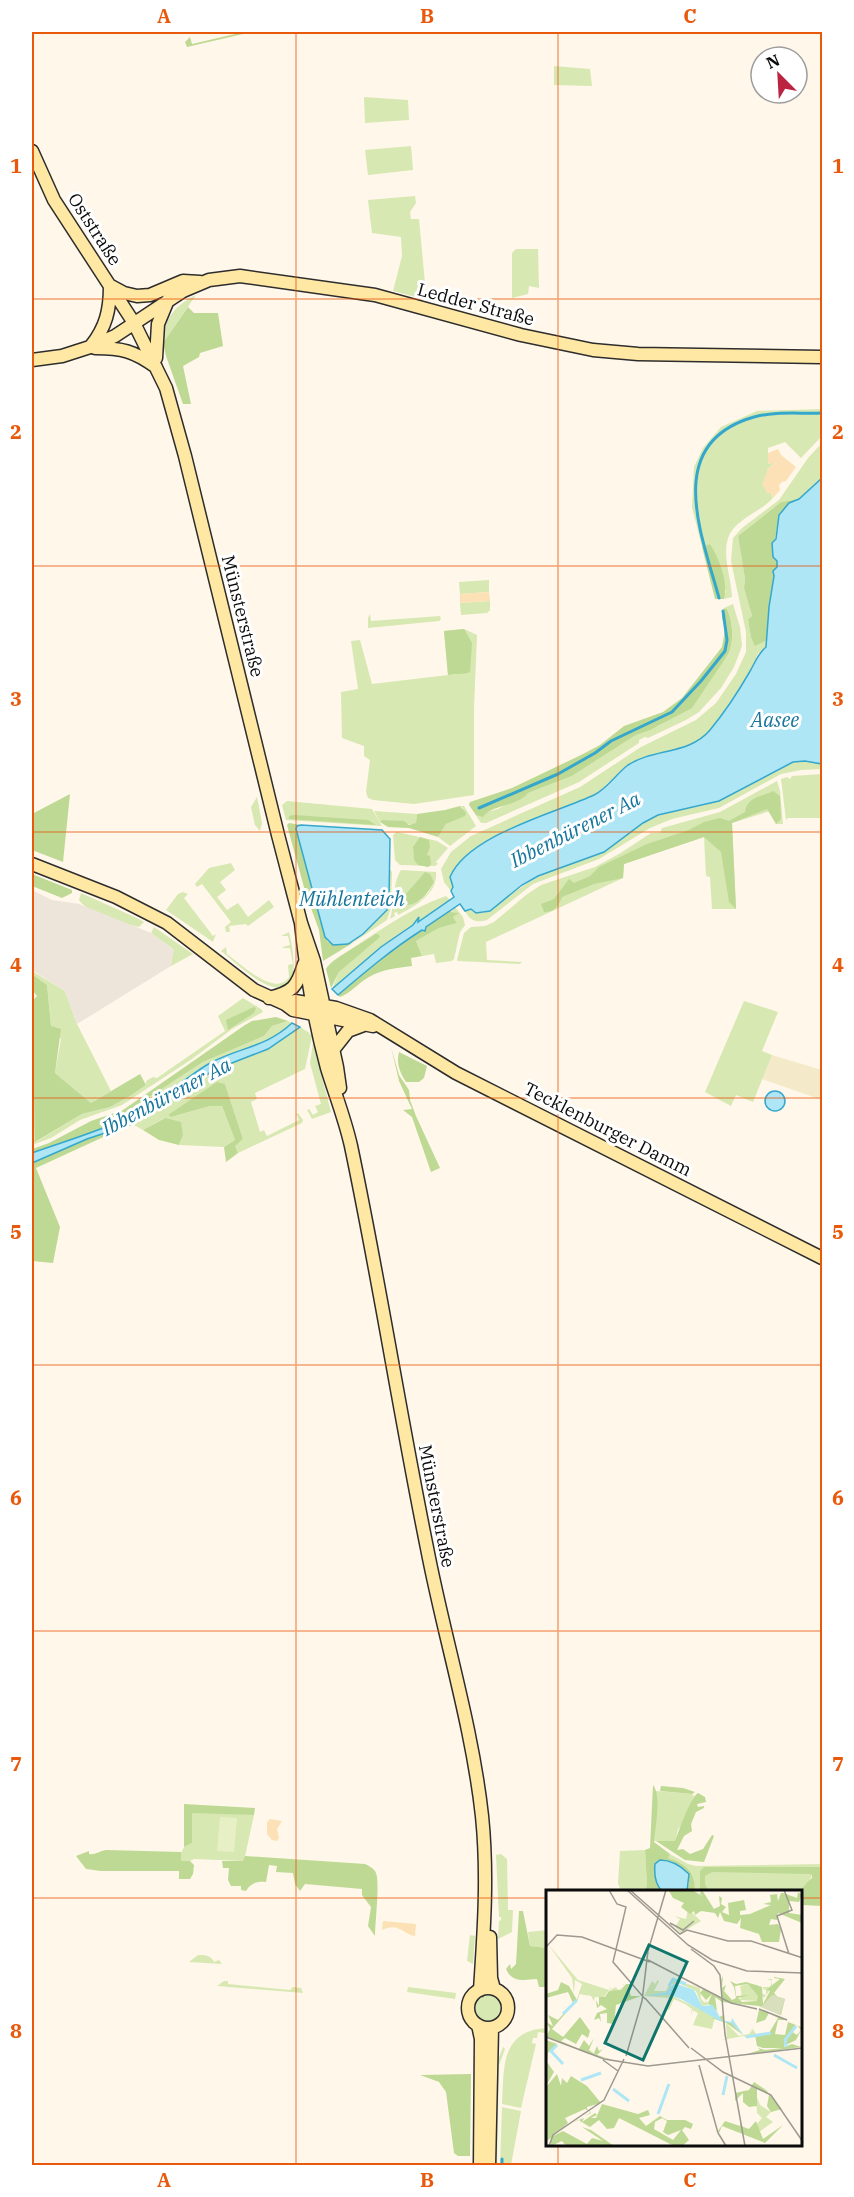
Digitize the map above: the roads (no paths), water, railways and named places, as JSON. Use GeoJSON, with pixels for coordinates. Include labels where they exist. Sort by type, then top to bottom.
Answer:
{"type":"FeatureCollection","features":[{"type":"Feature","properties":{"kind":"main road","name":"Oststraße"},"geometry":{"type":"LineString","coordinates":[[32,152],[42,178],[62,213],[134,323]]}},
{"type":"Feature","properties":{"kind":"main road","name":"Ledder Straße"},"geometry":{"type":"LineString","coordinates":[[32,360],[62,356],[90,347],[115,336],[169,299],[201,282],[229,276],[255,277],[375,295],[521,335],[593,350],[638,354],[822,357]]}},
{"type":"Feature","properties":{"kind":"main road"},"geometry":{"type":"LineString","coordinates":[[90,347],[99,337],[108,318],[110,286],[124,293],[150,296],[183,281],[201,282]]}},
{"type":"Feature","properties":{"kind":"main road"},"geometry":{"type":"LineString","coordinates":[[158,368],[155,354],[158,324],[169,299]]}},
{"type":"Feature","properties":{"kind":"main road","name":"Münsterstraße"},"geometry":{"type":"LineString","coordinates":[[134,323],[166,388],[183,449],[301,923],[314,961],[328,1070],[341,1107]]}},
{"type":"Feature","properties":{"kind":"main road"},"geometry":{"type":"LineString","coordinates":[[90,347],[136,353],[158,368]]}},
{"type":"Feature","properties":{"kind":"main road"},"geometry":{"type":"LineString","coordinates":[[32,864],[116,897],[167,923],[254,990],[269,998],[293,1010],[320,1011]]}},
{"type":"Feature","properties":{"kind":"main road","name":"Münsterstraße"},"geometry":{"type":"LineString","coordinates":[[301,923],[305,963],[333,1050],[341,1107],[360,1189],[427,1549],[472,1757],[482,1815],[486,1914],[483,1927],[480,1990],[472,1997],[468,2007],[471,2017],[478,2025],[481,2039],[480,2166]]}},
{"type":"Feature","properties":{"kind":"main road"},"geometry":{"type":"LineString","coordinates":[[269,998],[293,989],[305,963]]}},
{"type":"Feature","properties":{"kind":"main road","name":"Tecklenburger Damm"},"geometry":{"type":"LineString","coordinates":[[320,1011],[380,1028]]}},
{"type":"Feature","properties":{"kind":"main road","name":"Tecklenburger Damm"},"geometry":{"type":"LineString","coordinates":[[320,1011],[356,1013],[456,1073],[822,1258]]}},
{"type":"Feature","properties":{"kind":"main road"},"geometry":{"type":"LineString","coordinates":[[333,1050],[348,1031],[364,1025]]}},
{"type":"Feature","properties":{"kind":"main road","name":"Münsterstraße"},"geometry":{"type":"LineString","coordinates":[[486,1914],[489,1925],[491,1978],[494,1989],[504,1995],[508,2005],[503,2022],[492,2028]]}},
{"type":"Feature","properties":{"kind":"main road"},"geometry":{"type":"LineString","coordinates":[[480,1990],[494,1989]]}},
{"type":"Feature","properties":{"kind":"main road"},"geometry":{"type":"LineString","coordinates":[[478,2025],[492,2028],[489,2166]]}},
{"type":"Feature","properties":{"kind":"water","name":"Aasee"},"geometry":{"type":"Polygon","coordinates":[[[822,478],[822,764],[805,761],[793,762],[719,801],[658,815],[643,823],[604,852],[538,876],[522,885],[490,911],[476,913],[471,909],[465,911],[460,904],[426,927],[425,931],[422,930],[389,953],[338,995],[332,989],[381,947],[413,925],[419,917],[418,922],[454,897],[450,877],[460,862],[474,849],[513,827],[594,795],[604,789],[628,765],[649,756],[692,744],[710,730],[766,647],[773,571],[777,567],[777,561],[773,557],[772,543],[776,539],[779,515],[789,503],[799,499],[822,478]]]}},
{"type":"Feature","properties":{"kind":"water","name":"Mühlenteich"},"geometry":{"type":"Polygon","coordinates":[[[301,825],[382,830],[390,839],[387,910],[363,934],[348,944],[333,945],[325,937],[296,829],[301,825]]]}},
{"type":"Feature","properties":{"kind":"water","name":"Ibbenbürener Aa"},"geometry":{"type":"Polygon","coordinates":[[[292,1023],[300,1027],[268,1049],[214,1070],[132,1124],[87,1139],[32,1163],[32,1153],[103,1128],[139,1112],[154,1103],[163,1093],[210,1063],[272,1038],[292,1023]]]}},
{"type":"Feature","properties":{"kind":"water"},"geometry":{"type":"Polygon","coordinates":[[[775,1091],[782,1094],[785,1101],[782,1108],[775,1111],[768,1108],[765,1101],[768,1094],[775,1091]]]}},
{"type":"Feature","properties":{"kind":"water"},"geometry":{"type":"Polygon","coordinates":[[[660,1860],[668,1861],[683,1868],[689,1874],[687,1890],[661,1890],[656,1882],[655,1864],[660,1860]]]}},
{"type":"Feature","properties":{"kind":"waterway"},"geometry":{"type":"LineString","coordinates":[[719,598],[698,520],[696,494],[698,469],[707,447],[725,430],[754,417],[779,413],[822,413]]}},
{"type":"Feature","properties":{"kind":"waterway"},"geometry":{"type":"LineString","coordinates":[[479,808],[558,774],[611,741],[672,712],[725,651],[727,640],[723,611]]}},
{"type":"Feature","properties":{"kind":"waterway"},"geometry":{"type":"LineString","coordinates":[[502,2159],[502,2166]]}}]}
